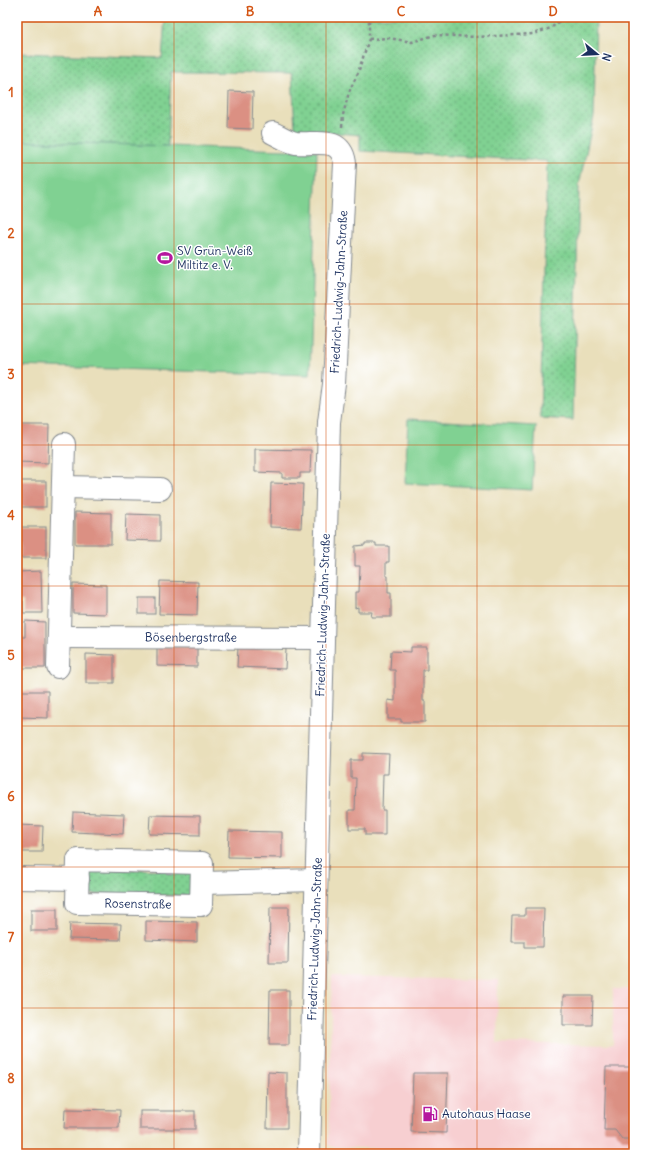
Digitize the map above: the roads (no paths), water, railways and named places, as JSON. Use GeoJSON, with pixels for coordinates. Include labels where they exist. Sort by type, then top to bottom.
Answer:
{"type":"FeatureCollection","features":[{"type":"Feature","properties":{"kind":"street","name":"Friedrich-Ludwig-Jahn-Straße"},"geometry":{"type":"LineString","coordinates":[[273,133],[295,143],[326,143],[335,145],[341,149],[344,155],[345,163],[334,384],[329,422],[309,1154]]}},
{"type":"Feature","properties":{"kind":"street"},"geometry":{"type":"LineString","coordinates":[[58,667],[64,444]]}},
{"type":"Feature","properties":{"kind":"street"},"geometry":{"type":"LineString","coordinates":[[64,488],[160,489]]}},
{"type":"Feature","properties":{"kind":"street","name":"Bösenbergstraße"},"geometry":{"type":"LineString","coordinates":[[59,638],[323,638]]}},
{"type":"Feature","properties":{"kind":"street","name":"Rosenstraße"},"geometry":{"type":"LineString","coordinates":[[78,860],[202,863],[202,882],[201,904],[77,903],[78,860]]}},
{"type":"Feature","properties":{"kind":"street"},"geometry":{"type":"LineString","coordinates":[[17,878],[78,879]]}},
{"type":"Feature","properties":{"kind":"street"},"geometry":{"type":"LineString","coordinates":[[202,882],[316,880]]}},
{"type":"Feature","properties":{"kind":"place","name":"SV Grün-Weiß Miltitz e. V."},"geometry":{"type":"Point","coordinates":[165,258]}},
{"type":"Feature","properties":{"kind":"place","name":"Autohaus Haase"},"geometry":{"type":"Point","coordinates":[430,1114]}}]}
